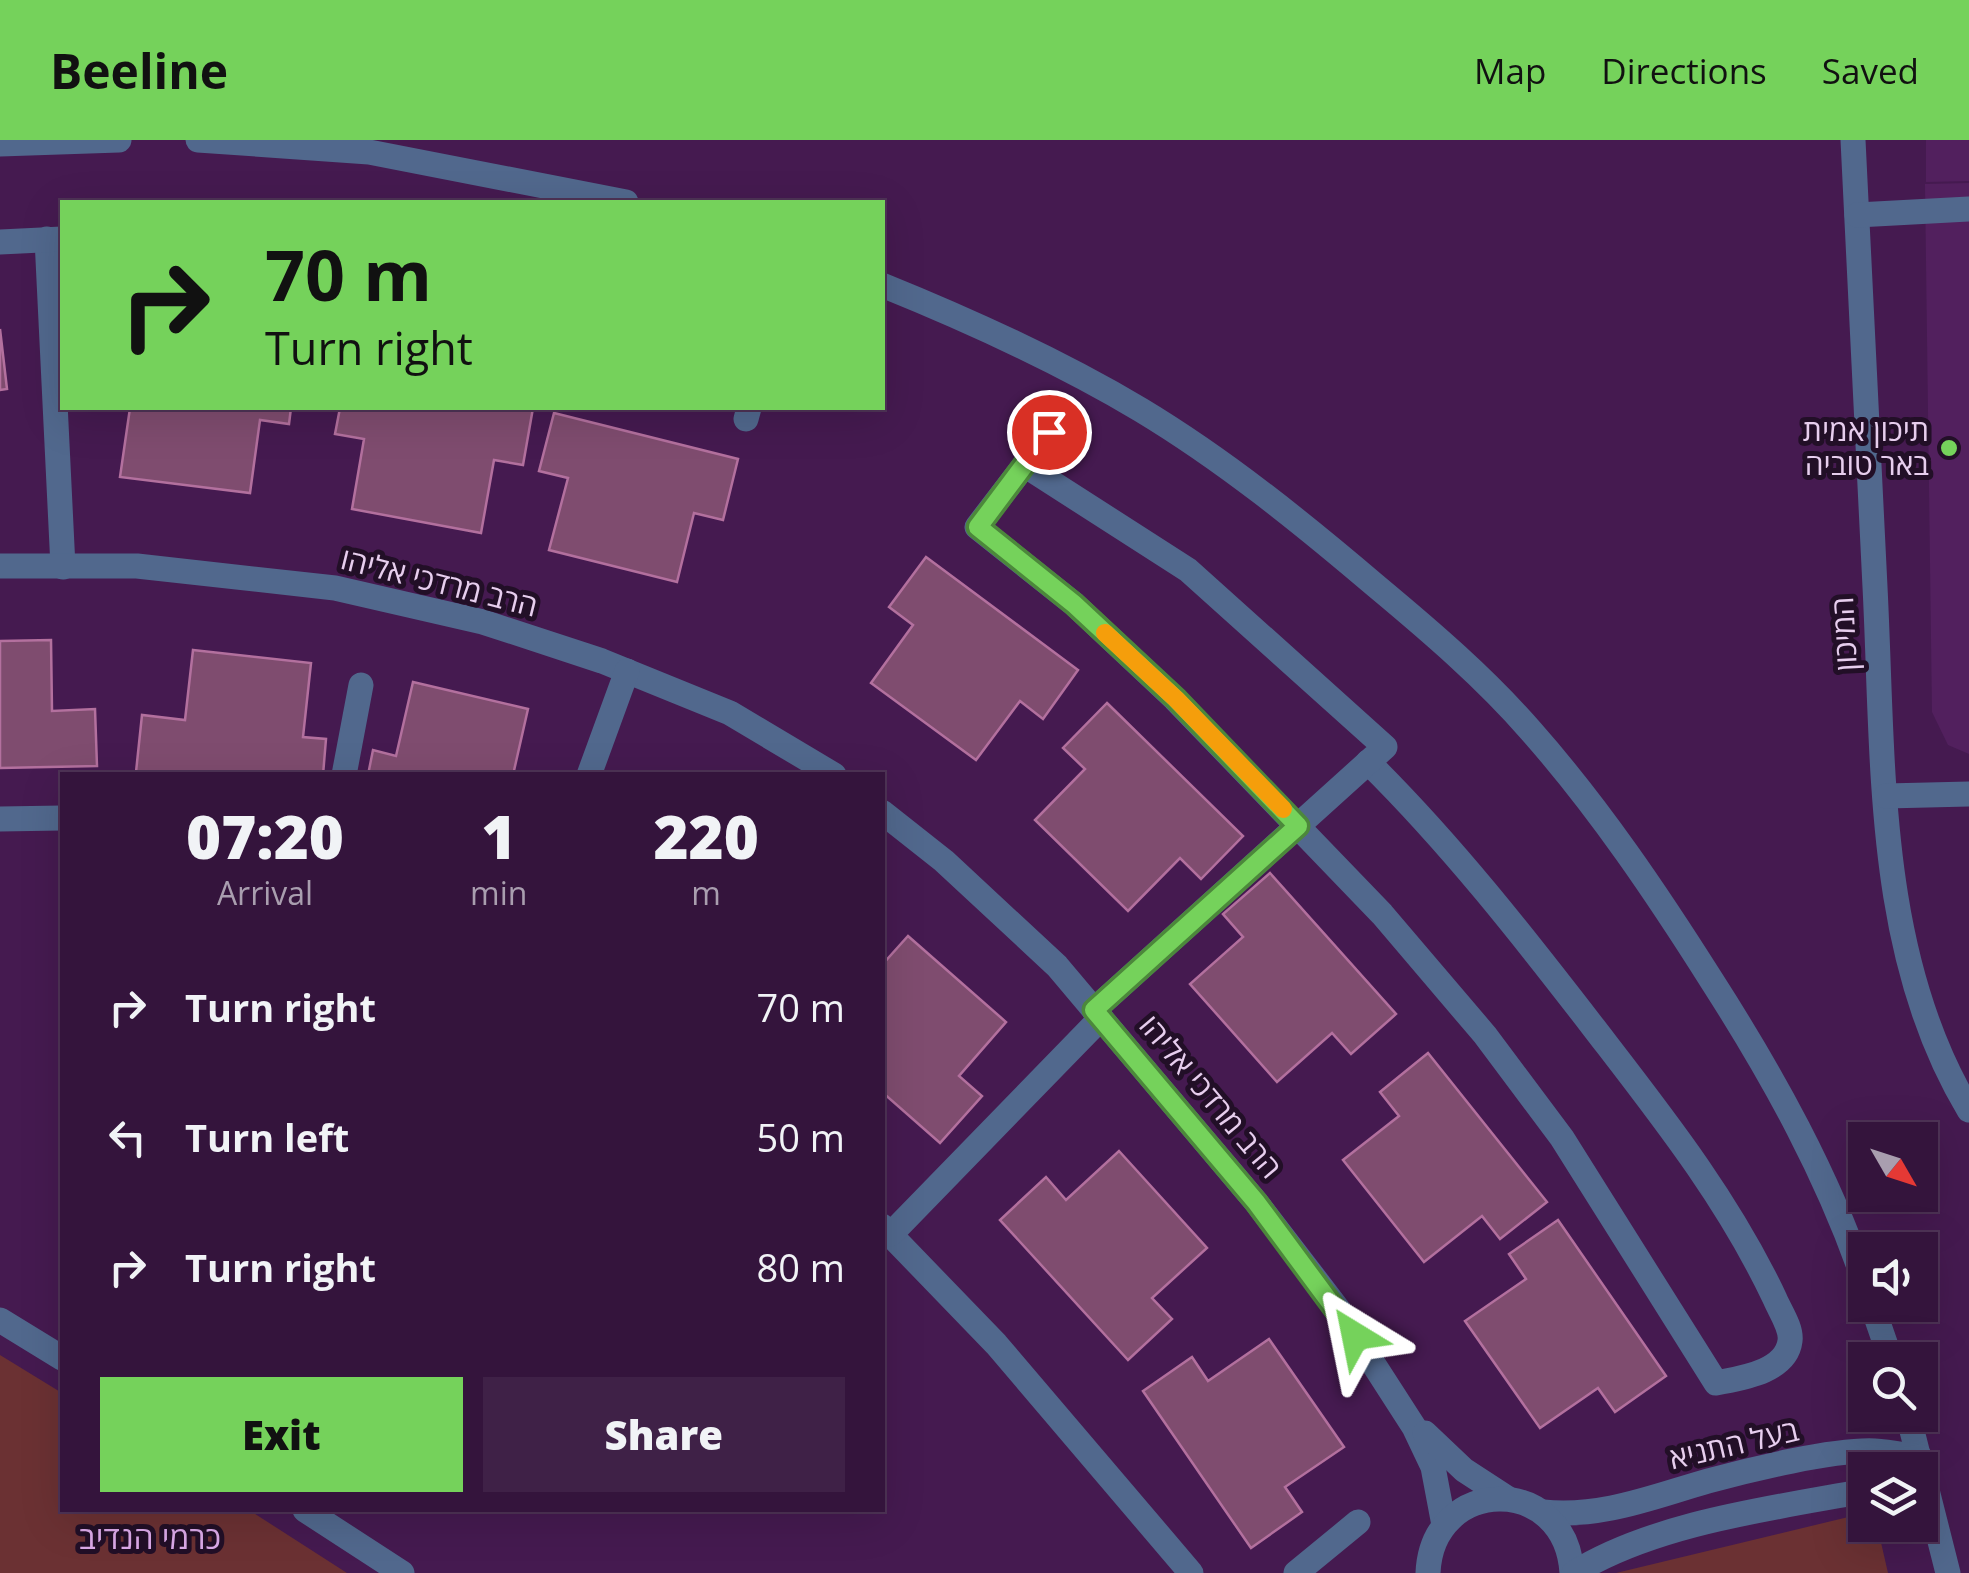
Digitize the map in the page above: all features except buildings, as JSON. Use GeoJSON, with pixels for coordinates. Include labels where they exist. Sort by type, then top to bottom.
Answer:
{"type":"FeatureCollection","features":[{"type":"Feature","properties":{"kind":"street"},"geometry":{"type":"LineString","coordinates":[[0,144],[118,140]]}},
{"type":"Feature","properties":{"kind":"street"},"geometry":{"type":"LineString","coordinates":[[198,140],[369,152],[616,200]]}},
{"type":"Feature","properties":{"kind":"street","name":"המיכון"},"geometry":{"type":"LineString","coordinates":[[1856,144],[1886,796],[1896,906],[1921,1010],[1969,1110]]}},
{"type":"Feature","properties":{"kind":"street"},"geometry":{"type":"LineString","coordinates":[[1857,215],[1969,210]]}},
{"type":"Feature","properties":{"kind":"street"},"geometry":{"type":"LineString","coordinates":[[0,242],[54,239],[62,566]]}},
{"type":"Feature","properties":{"kind":"street"},"geometry":{"type":"LineString","coordinates":[[885,286],[1011,342],[1145,412],[1338,554],[1438,640],[1514,713],[1617,837],[1731,1011],[1788,1106],[1848,1245]]}},
{"type":"Feature","properties":{"kind":"street"},"geometry":{"type":"LineString","coordinates":[[1049,432],[978,527],[1074,604],[1176,699],[1382,914],[1459,1005],[1562,1138],[1716,1382],[1776,1365],[1788,1351],[1791,1335],[1754,1254],[1700,1167],[1463,864],[1368,762]]}},
{"type":"Feature","properties":{"kind":"street"},"geometry":{"type":"LineString","coordinates":[[1026,466],[1188,570],[1385,748],[1098,1014],[887,1230],[996,1344],[1191,1573]]}},
{"type":"Feature","properties":{"kind":"street","name":"הרב מרדכי אליהו"},"geometry":{"type":"LineString","coordinates":[[0,566],[137,566],[335,588],[483,622],[627,671],[730,713],[829,772]]}},
{"type":"Feature","properties":{"kind":"street"},"geometry":{"type":"LineString","coordinates":[[590,772],[627,671]]}},
{"type":"Feature","properties":{"kind":"street"},"geometry":{"type":"LineString","coordinates":[[345,772],[361,686]]}},
{"type":"Feature","properties":{"kind":"street"},"geometry":{"type":"LineString","coordinates":[[1886,796],[1969,794]]}},
{"type":"Feature","properties":{"kind":"street","name":"הרב מרדכי אליהו"},"geometry":{"type":"LineString","coordinates":[[885,814],[944,861],[1043,952],[1268,1217],[1338,1309],[1407,1415],[1433,1467],[1444,1525]]}},
{"type":"Feature","properties":{"kind":"street"},"geometry":{"type":"LineString","coordinates":[[0,820],[60,818]]}},
{"type":"Feature","properties":{"kind":"street"},"geometry":{"type":"LineString","coordinates":[[0,1320],[60,1357]]}},
{"type":"Feature","properties":{"kind":"street","name":"הרב מרדכי אליהו"},"geometry":{"type":"LineString","coordinates":[[1407,1415],[1464,1470],[1507,1498],[1543,1512]]}},
{"type":"Feature","properties":{"kind":"street","name":"בעל התניא"},"geometry":{"type":"LineString","coordinates":[[1543,1512],[1601,1512],[1712,1480],[1848,1453]]}},
{"type":"Feature","properties":{"kind":"street"},"geometry":{"type":"LineString","coordinates":[[1543,1512],[1566,1540],[1573,1573],[1626,1546],[1733,1516],[1848,1493]]}},
{"type":"Feature","properties":{"kind":"street"},"geometry":{"type":"LineString","coordinates":[[1428,1573],[1434,1541],[1444,1525],[1483,1500],[1507,1498]]}},
{"type":"Feature","properties":{"kind":"street"},"geometry":{"type":"LineString","coordinates":[[308,1512],[402,1573]]}},
{"type":"Feature","properties":{"kind":"street"},"geometry":{"type":"LineString","coordinates":[[1296,1573],[1358,1522]]}},
{"type":"Feature","properties":{"kind":"street"},"geometry":{"type":"LineString","coordinates":[[1938,1542],[1948,1573]]}},
{"type":"Feature","properties":{"kind":"shaded area"},"geometry":{"type":"Polygon","coordinates":[[[1926,140],[1969,140],[1969,181],[1926,182],[1926,140]]]}},
{"type":"Feature","properties":{"kind":"shaded area","name":"תיכון אמית באר טוביה"},"geometry":{"type":"Polygon","coordinates":[[[1969,183],[1969,754],[1948,745],[1932,712],[1925,184],[1969,183]]]}},
{"type":"Feature","properties":{"kind":"shaded area"},"geometry":{"type":"Polygon","coordinates":[[[0,1355],[60,1392],[60,1512],[252,1512],[347,1573],[0,1573],[0,1355]]]}},
{"type":"Feature","properties":{"kind":"shaded area"},"geometry":{"type":"Polygon","coordinates":[[[1848,1517],[1848,1542],[1881,1542],[1888,1573],[1616,1573],[1848,1517]]]}},
{"type":"Feature","properties":{"kind":"slow traffic"},"geometry":{"type":"LineString","coordinates":[[1105,633],[1283,809]]}},
{"type":"Feature","properties":{"kind":"place","name":"תיכון אמית באר טוביה"},"geometry":{"type":"Point","coordinates":[1949,448]}},
{"type":"Feature","properties":{"kind":"district","name":"כרמי הנדיב"},"geometry":{"type":"Point","coordinates":[150,1538]}},
{"type":"Feature","properties":{"kind":"route"},"geometry":{"type":"LineString","coordinates":[[1049,432],[978,527],[1074,604],[1176,699],[1298,826],[1094,1010],[1256,1202],[1355,1336]]}}]}
